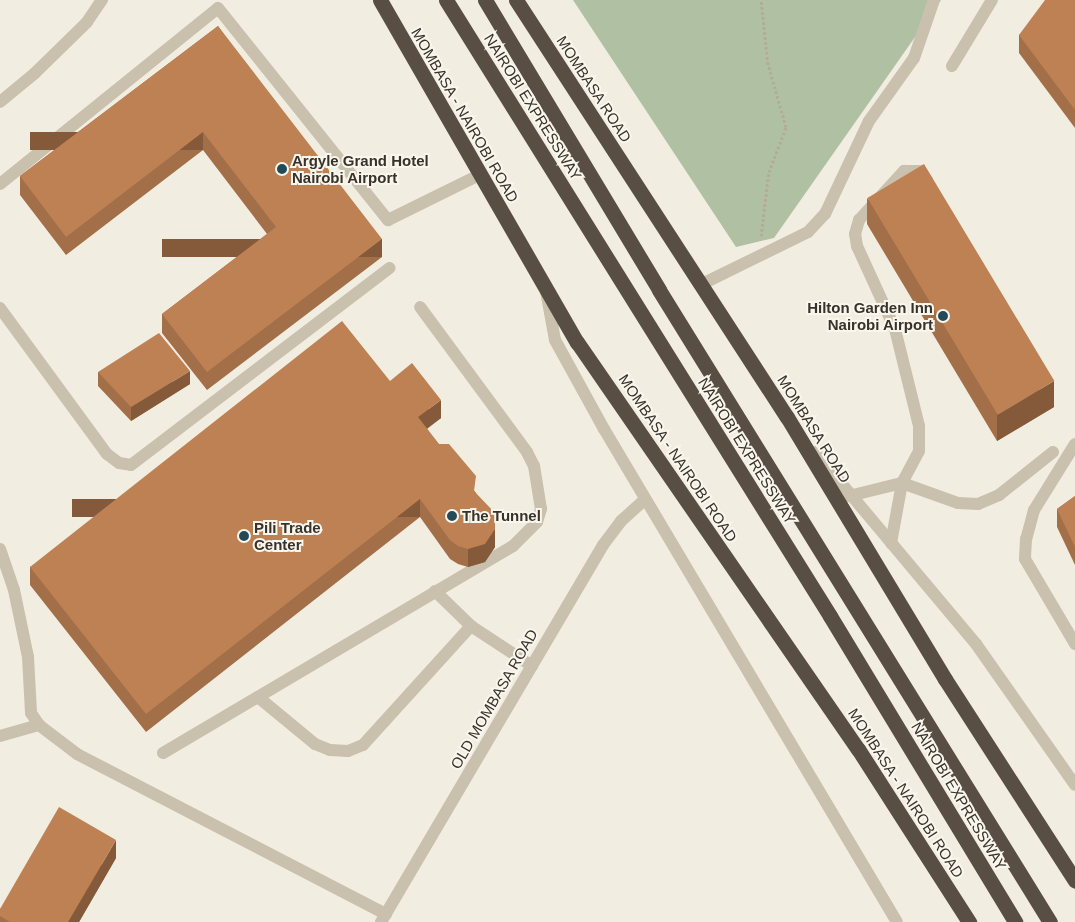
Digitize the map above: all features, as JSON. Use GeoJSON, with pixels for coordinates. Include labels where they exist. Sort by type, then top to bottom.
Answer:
{"type":"FeatureCollection","features":[{"type":"Feature","properties":{"kind":"highway","name":"MOMBASA - NAIROBI ROAD"},"geometry":{"type":"LineString","coordinates":[[380,0],[546,291],[663,468],[858,750],[969,922]]}},
{"type":"Feature","properties":{"kind":"highway","name":"NAIROBI EXPRESSWAY"},"geometry":{"type":"LineString","coordinates":[[446,0],[830,616],[1015,922]]}},
{"type":"Feature","properties":{"kind":"highway","name":"NAIROBI EXPRESSWAY"},"geometry":{"type":"LineString","coordinates":[[485,0],[659,290],[1050,922]]}},
{"type":"Feature","properties":{"kind":"highway","name":"MOMBASA ROAD"},"geometry":{"type":"LineString","coordinates":[[516,0],[787,416],[945,679],[1075,881]]}},
{"type":"Feature","properties":{"kind":"street"},"geometry":{"type":"LineString","coordinates":[[0,102],[35,74],[87,22],[102,0]]}},
{"type":"Feature","properties":{"kind":"street"},"geometry":{"type":"LineString","coordinates":[[700,285],[755,261],[808,232],[825,214],[869,121],[914,58],[934,0]]}},
{"type":"Feature","properties":{"kind":"street"},"geometry":{"type":"LineString","coordinates":[[952,66],[992,0]]}},
{"type":"Feature","properties":{"kind":"street"},"geometry":{"type":"LineString","coordinates":[[0,184],[218,8],[388,220],[479,175]]}},
{"type":"Feature","properties":{"kind":"street"},"geometry":{"type":"LineString","coordinates":[[891,544],[902,483],[919,451],[920,426],[901,346],[855,234],[859,220],[904,171],[919,171],[935,194]]}},
{"type":"Feature","properties":{"kind":"street"},"geometry":{"type":"LineString","coordinates":[[0,308],[107,454],[119,463],[131,465],[390,268]]}},
{"type":"Feature","properties":{"kind":"street"},"geometry":{"type":"LineString","coordinates":[[546,291],[555,340],[644,500],[897,922]]}},
{"type":"Feature","properties":{"kind":"street"},"geometry":{"type":"LineString","coordinates":[[163,753],[514,546],[537,522],[541,509],[534,466],[527,452],[420,307]]}},
{"type":"Feature","properties":{"kind":"street"},"geometry":{"type":"LineString","coordinates":[[787,416],[849,496],[976,644],[1075,785]]}},
{"type":"Feature","properties":{"kind":"street"},"geometry":{"type":"LineString","coordinates":[[1075,444],[1034,510],[1026,539],[1025,559],[1075,644]]}},
{"type":"Feature","properties":{"kind":"street"},"geometry":{"type":"LineString","coordinates":[[849,496],[902,483],[958,503],[978,504],[999,495],[1053,452]]}},
{"type":"Feature","properties":{"kind":"street","name":"OLD MOMBASA ROAD"},"geometry":{"type":"LineString","coordinates":[[383,918],[603,545],[622,521],[644,500]]}},
{"type":"Feature","properties":{"kind":"street"},"geometry":{"type":"LineString","coordinates":[[0,549],[14,590],[28,657],[31,713],[39,725],[94,763],[383,918]]}},
{"type":"Feature","properties":{"kind":"street"},"geometry":{"type":"LineString","coordinates":[[435,592],[470,626],[532,666]]}},
{"type":"Feature","properties":{"kind":"street"},"geometry":{"type":"LineString","coordinates":[[258,696],[316,744],[330,750],[348,751],[363,744],[470,626]]}},
{"type":"Feature","properties":{"kind":"street"},"geometry":{"type":"LineString","coordinates":[[0,736],[39,725]]}},
{"type":"Feature","properties":{"kind":"path"},"geometry":{"type":"LineString","coordinates":[[755,261],[764,226],[769,172],[786,127],[768,64],[762,0]]}},
{"type":"Feature","properties":{"kind":"green space"},"geometry":{"type":"Polygon","coordinates":[[[573,0],[941,0],[774,238],[736,247],[573,0]]]}},
{"type":"Feature","properties":{"kind":"building"},"geometry":{"type":"Polygon","coordinates":[[[1045,0],[1075,0],[1075,110],[1019,35],[1045,0]]]}},
{"type":"Feature","properties":{"kind":"building"},"geometry":{"type":"Polygon","coordinates":[[[218,26],[382,239],[207,372],[162,314],[276,227],[203,132],[66,237],[20,176],[218,26]]]}},
{"type":"Feature","properties":{"kind":"building","name":"Hilton Garden Inn Nairobi Airport"},"geometry":{"type":"Polygon","coordinates":[[[924,164],[1054,381],[998,415],[867,198],[924,164]]]}},
{"type":"Feature","properties":{"kind":"building","name":"Pili Trade Center"},"geometry":{"type":"Polygon","coordinates":[[[342,321],[390,381],[412,363],[441,400],[418,417],[439,444],[449,444],[476,476],[474,491],[495,513],[495,529],[485,544],[468,549],[458,546],[450,540],[420,499],[146,714],[30,567],[342,321]]]}},
{"type":"Feature","properties":{"kind":"building"},"geometry":{"type":"Polygon","coordinates":[[[159,333],[190,371],[131,407],[98,372],[159,333]]]}},
{"type":"Feature","properties":{"kind":"building"},"geometry":{"type":"Polygon","coordinates":[[[1075,496],[1075,547],[1057,509],[1075,496]]]}},
{"type":"Feature","properties":{"kind":"building"},"geometry":{"type":"Polygon","coordinates":[[[59,807],[116,840],[68,922],[10,922],[0,916],[0,909],[59,807]]]}},
{"type":"Feature","properties":{"kind":"place","name":"Argyle Grand Hotel Nairobi Airport"},"geometry":{"type":"Point","coordinates":[282,169]}},
{"type":"Feature","properties":{"kind":"place","name":"Hilton Garden Inn Nairobi Airport"},"geometry":{"type":"Point","coordinates":[943,316]}},
{"type":"Feature","properties":{"kind":"place","name":"The Tunnel"},"geometry":{"type":"Point","coordinates":[452,516]}},
{"type":"Feature","properties":{"kind":"place","name":"Pili Trade Center"},"geometry":{"type":"Point","coordinates":[244,536]}}]}
